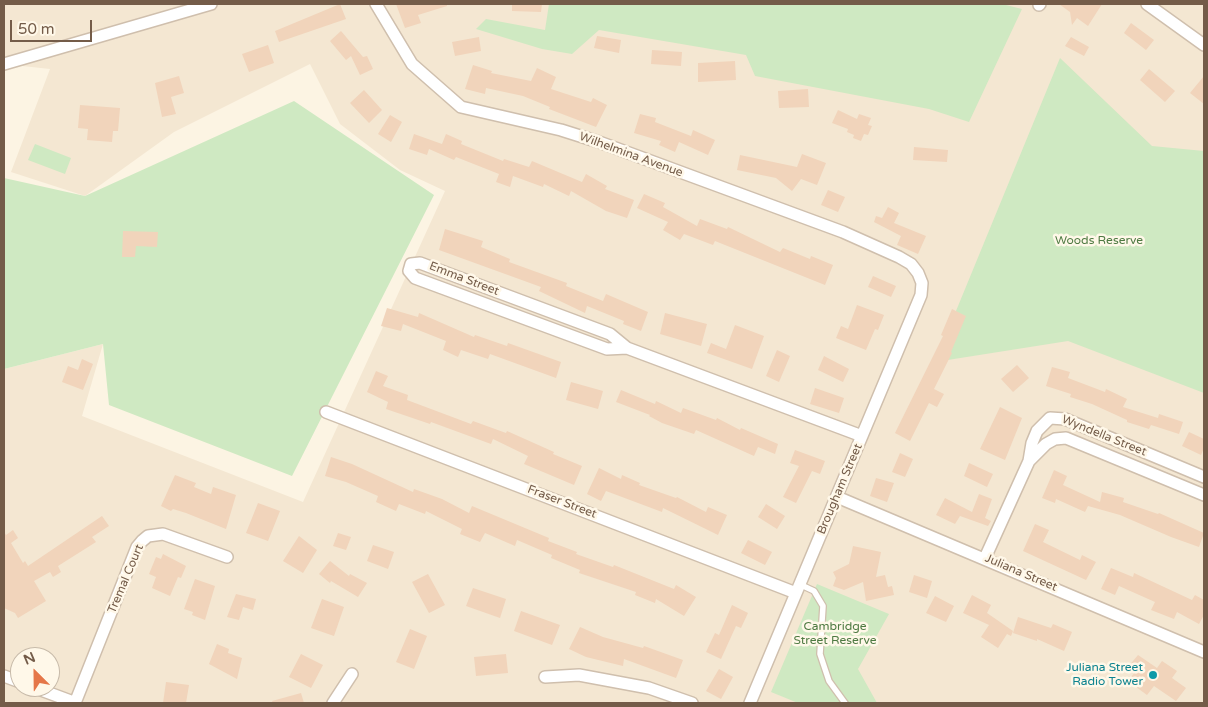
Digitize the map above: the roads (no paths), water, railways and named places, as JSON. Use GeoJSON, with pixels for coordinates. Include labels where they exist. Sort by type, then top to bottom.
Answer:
{"type":"FeatureCollection","features":[{"type":"Feature","properties":{"kind":"street"},"geometry":{"type":"LineString","coordinates":[[4,64],[211,4]]}},
{"type":"Feature","properties":{"kind":"street","name":"Wilhelmina Avenue"},"geometry":{"type":"LineString","coordinates":[[376,4],[412,64],[461,107],[562,130],[599,142],[851,235],[899,257],[911,264],[918,273]]}},
{"type":"Feature","properties":{"kind":"street"},"geometry":{"type":"LineString","coordinates":[[1147,4],[1204,45]]}},
{"type":"Feature","properties":{"kind":"street","name":"Emma Street"},"geometry":{"type":"LineString","coordinates":[[627,348],[607,349],[414,278],[409,271],[411,264],[420,263],[610,334],[627,348],[862,436]]}},
{"type":"Feature","properties":{"kind":"street","name":"Brougham Street"},"geometry":{"type":"LineString","coordinates":[[750,703],[921,295],[922,283],[918,273]]}},
{"type":"Feature","properties":{"kind":"street","name":"Fraser Street"},"geometry":{"type":"LineString","coordinates":[[326,412],[656,538],[798,589]]}},
{"type":"Feature","properties":{"kind":"street","name":"Wyndella Street"},"geometry":{"type":"LineString","coordinates":[[985,558],[1029,462],[1032,443],[1037,431],[1050,418],[1058,417],[1204,477]]}},
{"type":"Feature","properties":{"kind":"street","name":"Wyndella Street"},"geometry":{"type":"LineString","coordinates":[[1029,462],[1046,444],[1055,439],[1066,438],[1204,495]]}},
{"type":"Feature","properties":{"kind":"street","name":"Juliana Street"},"geometry":{"type":"LineString","coordinates":[[837,497],[1204,652]]}},
{"type":"Feature","properties":{"kind":"street","name":"Tremal Court"},"geometry":{"type":"LineString","coordinates":[[76,703],[137,547],[142,541],[148,536],[163,534],[228,557]]}},
{"type":"Feature","properties":{"kind":"street"},"geometry":{"type":"LineString","coordinates":[[333,703],[352,674]]}},
{"type":"Feature","properties":{"kind":"street"},"geometry":{"type":"LineString","coordinates":[[545,677],[579,675],[648,688],[692,703]]}},
{"type":"Feature","properties":{"kind":"street"},"geometry":{"type":"LineString","coordinates":[[60,697],[76,703]]}},
{"type":"Feature","properties":{"kind":"lane"},"geometry":{"type":"LineString","coordinates":[[798,589],[814,591],[823,606],[820,654],[829,681],[845,703]]}},
{"type":"Feature","properties":{"kind":"place","name":"Juliana Street Radio Tower"},"geometry":{"type":"Point","coordinates":[1153,675]}},
{"type":"Feature","properties":{"kind":"park label","name":"Woods Reserve"},"geometry":{"type":"Point","coordinates":[1099,241]}},
{"type":"Feature","properties":{"kind":"park label","name":"Cambridge Street Reserve"},"geometry":{"type":"Point","coordinates":[835,634]}}]}
